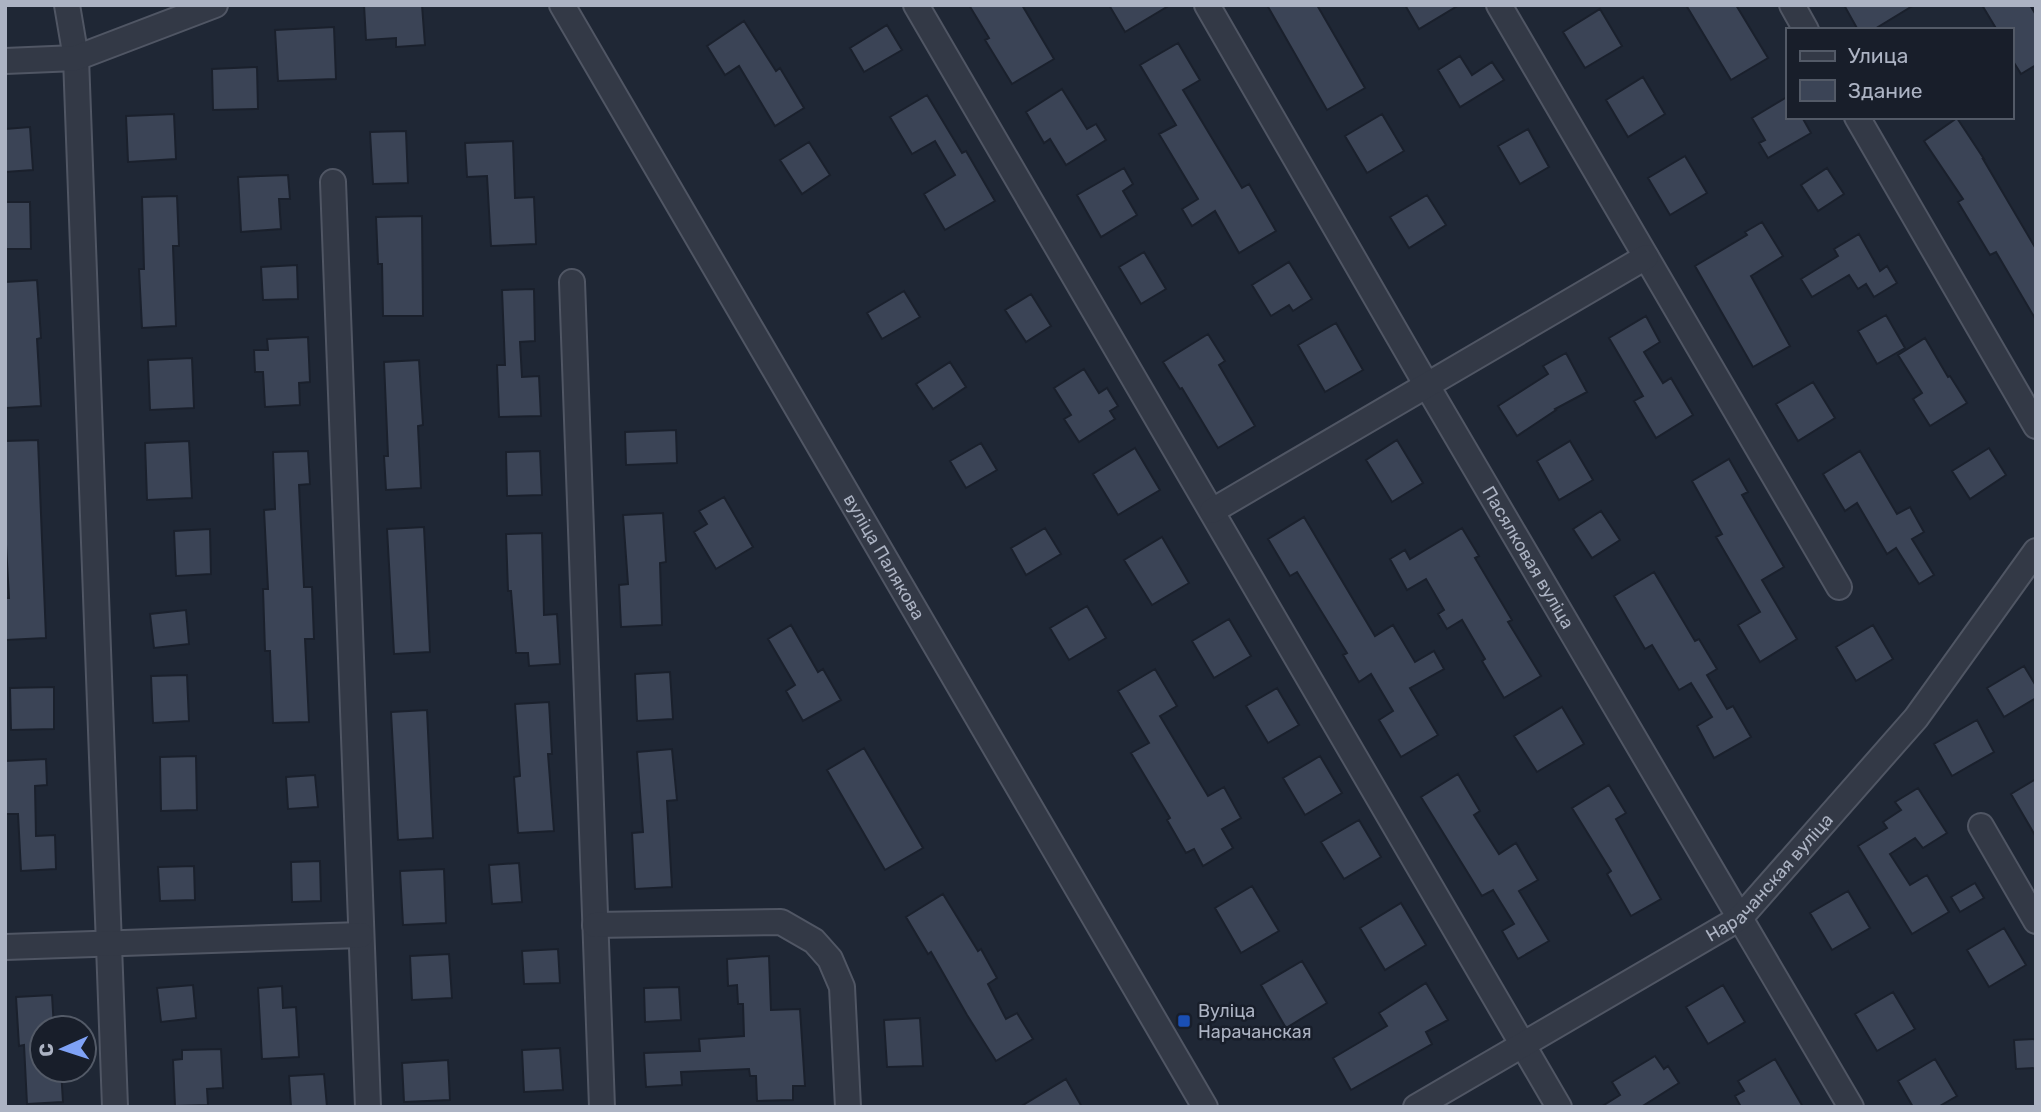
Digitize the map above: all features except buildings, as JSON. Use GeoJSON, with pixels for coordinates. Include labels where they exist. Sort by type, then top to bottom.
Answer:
{"type":"FeatureCollection","features":[{"type":"Feature","properties":{"kind":"street"},"geometry":{"type":"LineString","coordinates":[[67,5],[76,58],[115,1107]]}},
{"type":"Feature","properties":{"kind":"street"},"geometry":{"type":"LineString","coordinates":[[5,61],[76,58],[215,5]]}},
{"type":"Feature","properties":{"kind":"street","name":"вуліца Палякова"},"geometry":{"type":"LineString","coordinates":[[562,5],[1205,1107]]}},
{"type":"Feature","properties":{"kind":"street"},"geometry":{"type":"LineString","coordinates":[[916,5],[1559,1107]]}},
{"type":"Feature","properties":{"kind":"street","name":"Пасялковая вуліца"},"geometry":{"type":"LineString","coordinates":[[1207,5],[1426,384],[1851,1107]]}},
{"type":"Feature","properties":{"kind":"street"},"geometry":{"type":"LineString","coordinates":[[1499,5],[1839,587]]}},
{"type":"Feature","properties":{"kind":"street"},"geometry":{"type":"LineString","coordinates":[[1792,5],[1805,28]]}},
{"type":"Feature","properties":{"kind":"street"},"geometry":{"type":"LineString","coordinates":[[1858,119],[2036,426]]}},
{"type":"Feature","properties":{"kind":"street"},"geometry":{"type":"LineString","coordinates":[[333,182],[368,1107]]}},
{"type":"Feature","properties":{"kind":"street"},"geometry":{"type":"LineString","coordinates":[[1212,511],[1646,257]]}},
{"type":"Feature","properties":{"kind":"street"},"geometry":{"type":"LineString","coordinates":[[572,282],[602,1107]]}},
{"type":"Feature","properties":{"kind":"street","name":"Нарачанская вуліца"},"geometry":{"type":"LineString","coordinates":[[1416,1107],[1740,918],[1916,718],[2036,551]]}},
{"type":"Feature","properties":{"kind":"street"},"geometry":{"type":"LineString","coordinates":[[1981,825],[2036,921]]}},
{"type":"Feature","properties":{"kind":"street"},"geometry":{"type":"LineString","coordinates":[[595,925],[781,922],[814,941],[830,959],[842,987],[848,1107]]}},
{"type":"Feature","properties":{"kind":"street"},"geometry":{"type":"LineString","coordinates":[[5,947],[361,935]]}},
{"type":"Feature","properties":{"kind":"place","name":"Вуліца Нарачанская"},"geometry":{"type":"Point","coordinates":[1184,1021]}}]}
